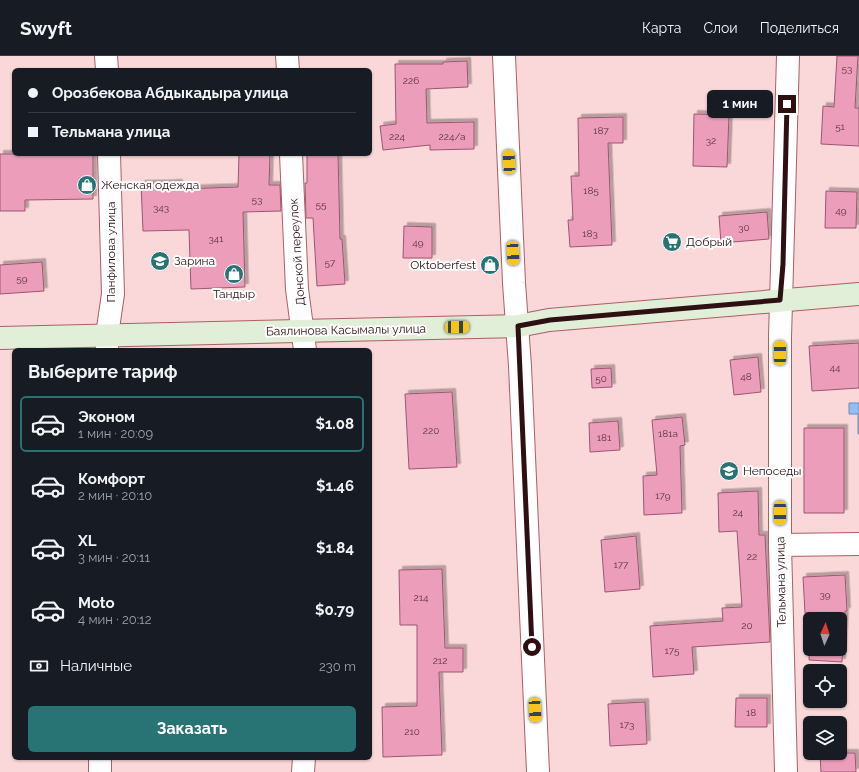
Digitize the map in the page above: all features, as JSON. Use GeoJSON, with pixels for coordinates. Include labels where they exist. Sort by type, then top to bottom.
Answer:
{"type":"FeatureCollection","features":[{"type":"Feature","properties":{"kind":"main road","name":"Баялинова Касымалы улица"},"geometry":{"type":"LineString","coordinates":[[0,338],[107,343],[304,340],[518,326],[557,319],[859,294]]}},
{"type":"Feature","properties":{"kind":"street"},"geometry":{"type":"LineString","coordinates":[[106,56],[106,68]]}},
{"type":"Feature","properties":{"kind":"street"},"geometry":{"type":"LineString","coordinates":[[287,56],[288,68]]}},
{"type":"Feature","properties":{"kind":"street"},"geometry":{"type":"LineString","coordinates":[[504,56],[538,772]]}},
{"type":"Feature","properties":{"kind":"street","name":"Тельмана улица"},"geometry":{"type":"LineString","coordinates":[[786,772],[780,545],[780,300],[783,264],[788,56]]}},
{"type":"Feature","properties":{"kind":"street","name":"Панфилова улица"},"geometry":{"type":"LineString","coordinates":[[107,343],[113,294],[109,156]]}},
{"type":"Feature","properties":{"kind":"street","name":"Донской переулок"},"geometry":{"type":"LineString","coordinates":[[292,156],[297,289],[304,340]]}},
{"type":"Feature","properties":{"kind":"street"},"geometry":{"type":"LineString","coordinates":[[780,545],[859,544]]}},
{"type":"Feature","properties":{"kind":"street"},"geometry":{"type":"LineString","coordinates":[[100,760],[100,772]]}},
{"type":"Feature","properties":{"kind":"street"},"geometry":{"type":"LineString","coordinates":[[304,760],[304,772]]}},
{"type":"Feature","properties":{"kind":"water"},"geometry":{"type":"Polygon","coordinates":[[[849,403],[859,403],[859,434],[858,414],[849,414],[849,403]]]}},
{"type":"Feature","properties":{"kind":"building"},"geometry":{"type":"Polygon","coordinates":[[[837,56],[858,56],[855,108],[859,108],[859,146],[821,144],[823,106],[834,107],[837,56]]]}},
{"type":"Feature","properties":{"kind":"building"},"geometry":{"type":"Polygon","coordinates":[[[467,61],[468,87],[426,89],[427,123],[474,122],[474,149],[430,150],[430,145],[383,150],[380,126],[396,124],[395,64],[443,64],[443,62],[467,61]]]}},
{"type":"Feature","properties":{"kind":"building"},"geometry":{"type":"Polygon","coordinates":[[[694,114],[729,115],[727,167],[693,166],[694,114]]]}},
{"type":"Feature","properties":{"kind":"building"},"geometry":{"type":"Polygon","coordinates":[[[623,117],[623,143],[608,143],[612,245],[570,247],[568,220],[573,220],[571,176],[579,176],[578,118],[623,117]]]}},
{"type":"Feature","properties":{"kind":"building"},"geometry":{"type":"Polygon","coordinates":[[[0,154],[12,154],[12,156],[93,156],[93,199],[25,200],[25,211],[0,211],[0,154]]]}},
{"type":"Feature","properties":{"kind":"building"},"geometry":{"type":"Polygon","coordinates":[[[239,156],[270,156],[269,185],[280,185],[281,211],[243,212],[245,287],[191,289],[189,230],[143,231],[141,184],[179,183],[179,189],[238,187],[239,156]]]}},
{"type":"Feature","properties":{"kind":"building"},"geometry":{"type":"Polygon","coordinates":[[[307,156],[338,156],[340,239],[342,239],[345,284],[317,286],[313,218],[306,218],[305,183],[307,183],[307,156]]]}},
{"type":"Feature","properties":{"kind":"building"},"geometry":{"type":"Polygon","coordinates":[[[826,191],[857,192],[856,228],[825,228],[826,191]]]}},
{"type":"Feature","properties":{"kind":"building"},"geometry":{"type":"Polygon","coordinates":[[[767,212],[769,239],[721,243],[719,216],[767,212]]]}},
{"type":"Feature","properties":{"kind":"building"},"geometry":{"type":"Polygon","coordinates":[[[404,226],[432,227],[432,258],[403,258],[404,226]]]}},
{"type":"Feature","properties":{"kind":"building"},"geometry":{"type":"Polygon","coordinates":[[[42,262],[44,291],[0,294],[0,265],[42,262]]]}},
{"type":"Feature","properties":{"kind":"building"},"geometry":{"type":"Polygon","coordinates":[[[859,343],[859,388],[812,391],[809,346],[859,343]]]}},
{"type":"Feature","properties":{"kind":"building"},"geometry":{"type":"Polygon","coordinates":[[[758,357],[761,392],[734,395],[730,360],[758,357]]]}},
{"type":"Feature","properties":{"kind":"building"},"geometry":{"type":"Polygon","coordinates":[[[611,368],[612,387],[592,388],[591,369],[611,368]]]}},
{"type":"Feature","properties":{"kind":"building"},"geometry":{"type":"Polygon","coordinates":[[[452,392],[457,467],[409,469],[405,394],[452,392]]]}},
{"type":"Feature","properties":{"kind":"building"},"geometry":{"type":"Polygon","coordinates":[[[682,417],[685,445],[680,446],[682,513],[644,515],[643,476],[657,475],[652,420],[682,417]]]}},
{"type":"Feature","properties":{"kind":"building"},"geometry":{"type":"Polygon","coordinates":[[[618,421],[620,450],[590,452],[589,423],[618,421]]]}},
{"type":"Feature","properties":{"kind":"building"},"geometry":{"type":"Polygon","coordinates":[[[804,428],[844,428],[844,513],[804,513],[804,428]]]}},
{"type":"Feature","properties":{"kind":"building"},"geometry":{"type":"Polygon","coordinates":[[[758,491],[759,535],[765,535],[770,642],[692,647],[694,674],[653,677],[650,626],[723,621],[722,608],[742,607],[737,531],[719,532],[718,493],[758,491]]]}},
{"type":"Feature","properties":{"kind":"building"},"geometry":{"type":"Polygon","coordinates":[[[636,536],[640,589],[605,592],[601,540],[636,536]]]}},
{"type":"Feature","properties":{"kind":"building"},"geometry":{"type":"Polygon","coordinates":[[[442,569],[445,648],[463,648],[463,672],[439,672],[442,755],[383,757],[382,707],[417,706],[417,625],[400,625],[399,570],[442,569]]]}},
{"type":"Feature","properties":{"kind":"building"},"geometry":{"type":"Polygon","coordinates":[[[845,575],[847,611],[805,612],[803,577],[845,575]]]}},
{"type":"Feature","properties":{"kind":"building"},"geometry":{"type":"Polygon","coordinates":[[[809,656],[842,656],[842,662],[809,660],[809,656]]]}},
{"type":"Feature","properties":{"kind":"building"},"geometry":{"type":"Polygon","coordinates":[[[736,698],[767,698],[767,727],[735,727],[736,698]]]}},
{"type":"Feature","properties":{"kind":"building"},"geometry":{"type":"Polygon","coordinates":[[[645,702],[647,744],[610,746],[608,704],[645,702]]]}},
{"type":"Feature","properties":{"kind":"building"},"geometry":{"type":"Polygon","coordinates":[[[847,753],[855,753],[856,772],[821,772],[820,760],[847,760],[847,753]]]}},
{"type":"Feature","properties":{"kind":"place","name":"Женская одежда"},"geometry":{"type":"Point","coordinates":[87,185]}},
{"type":"Feature","properties":{"kind":"place","name":"Добрый"},"geometry":{"type":"Point","coordinates":[672,242]}},
{"type":"Feature","properties":{"kind":"place","name":"Зарина"},"geometry":{"type":"Point","coordinates":[160,261]}},
{"type":"Feature","properties":{"kind":"place","name":"Oktoberfest"},"geometry":{"type":"Point","coordinates":[490,265]}},
{"type":"Feature","properties":{"kind":"place","name":"Тандыр"},"geometry":{"type":"Point","coordinates":[234,274]}},
{"type":"Feature","properties":{"kind":"place","name":"Непоседы"},"geometry":{"type":"Point","coordinates":[729,471]}},
{"type":"Feature","properties":{"kind":"route"},"geometry":{"type":"LineString","coordinates":[[532,647],[518,326],[550,320],[780,300],[783,264],[787,104]]}}]}
